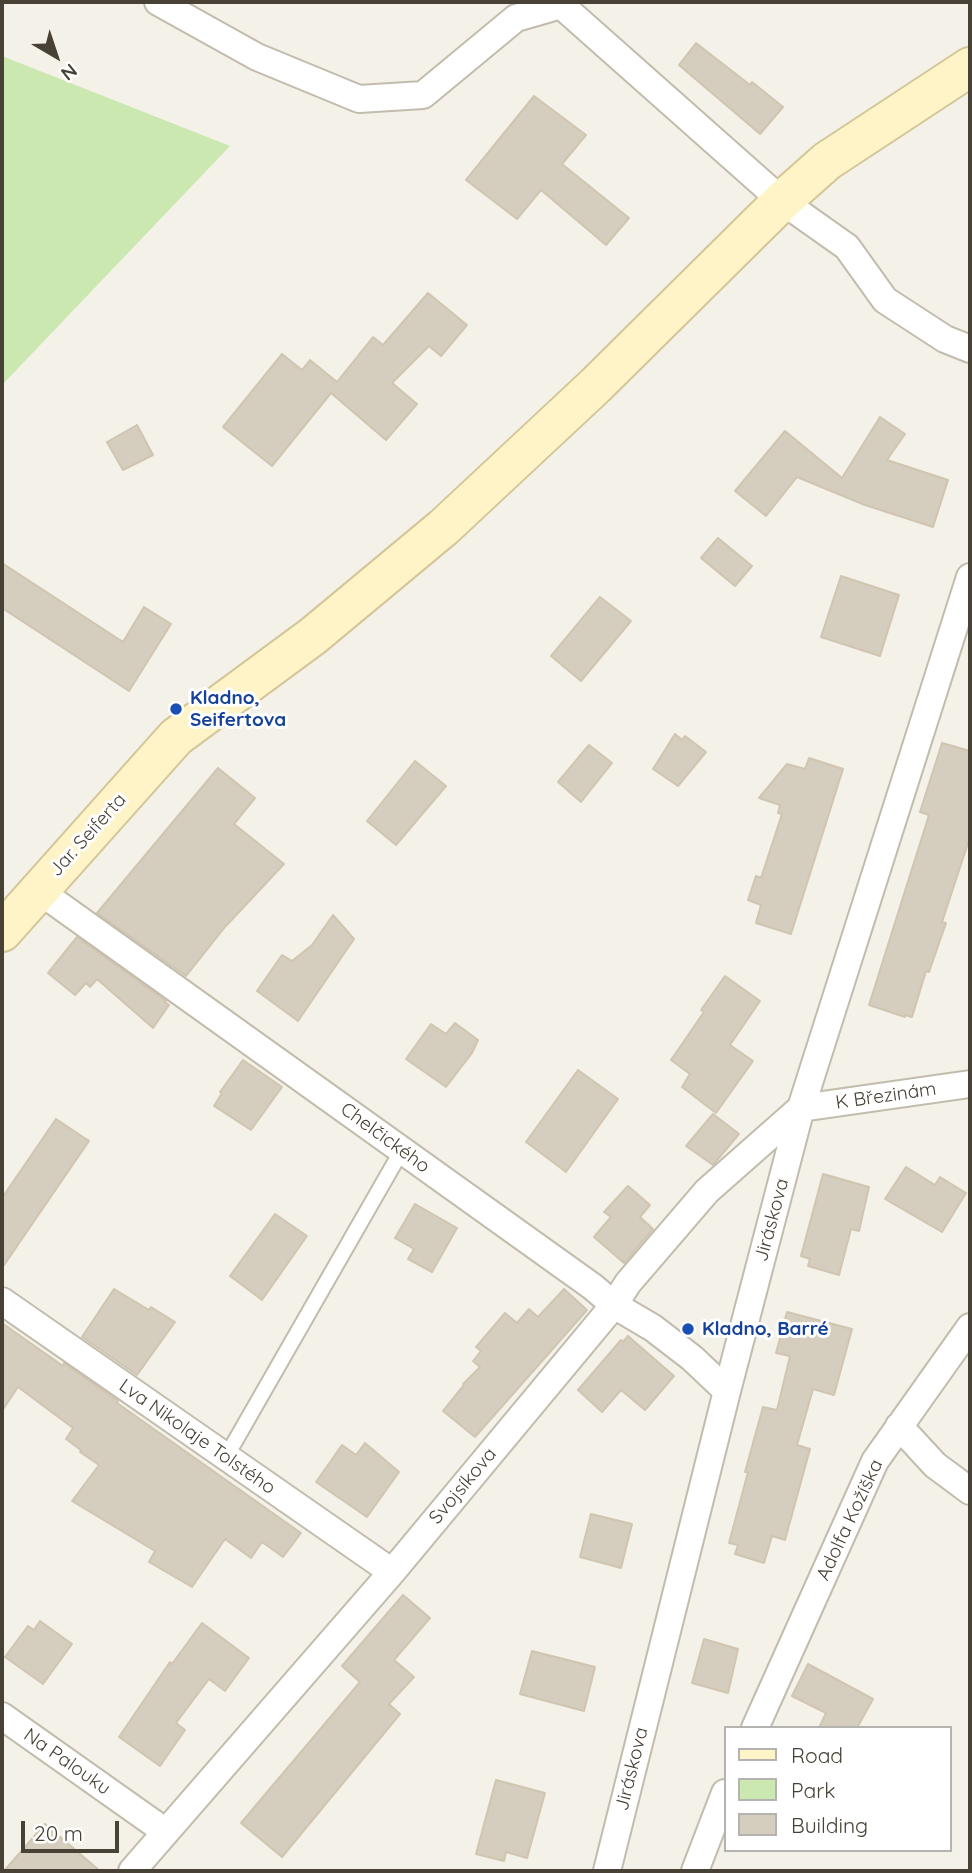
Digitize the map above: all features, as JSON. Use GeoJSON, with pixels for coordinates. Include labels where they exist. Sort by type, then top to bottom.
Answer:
{"type":"FeatureCollection","features":[{"type":"Feature","properties":{"kind":"street"},"geometry":{"type":"LineString","coordinates":[[158,2],[257,57],[359,99],[423,95],[516,18],[561,5],[782,201],[847,247],[886,300],[945,339],[970,349]]}},
{"type":"Feature","properties":{"kind":"street","name":"Jar. Seiferta"},"geometry":{"type":"LineString","coordinates":[[2,932],[176,737],[313,636],[444,527],[595,386],[782,201],[827,161],[970,66]]}},
{"type":"Feature","properties":{"kind":"street","name":"Jiráskova"},"geometry":{"type":"LineString","coordinates":[[607,1871],[801,1108],[970,578]]}},
{"type":"Feature","properties":{"kind":"street","name":"Chelčického"},"geometry":{"type":"LineString","coordinates":[[38,890],[593,1287],[614,1305],[663,1336],[692,1358],[727,1391]]}},
{"type":"Feature","properties":{"kind":"street","name":"K Březinám"},"geometry":{"type":"LineString","coordinates":[[801,1108],[970,1084]]}},
{"type":"Feature","properties":{"kind":"street","name":"Svojsíkova"},"geometry":{"type":"LineString","coordinates":[[132,1871],[392,1572],[614,1305],[628,1283],[707,1191],[801,1108]]}},
{"type":"Feature","properties":{"kind":"street","name":"Lva Nikolaje Tolstého"},"geometry":{"type":"LineString","coordinates":[[2,1301],[392,1572]]}},
{"type":"Feature","properties":{"kind":"street","name":"Adolfa Kožíška"},"geometry":{"type":"LineString","coordinates":[[756,1726],[875,1461],[970,1327]]}},
{"type":"Feature","properties":{"kind":"street"},"geometry":{"type":"LineString","coordinates":[[899,1426],[935,1465],[970,1491]]}},
{"type":"Feature","properties":{"kind":"street","name":"Na Palouku"},"geometry":{"type":"LineString","coordinates":[[2,1716],[166,1832]]}},
{"type":"Feature","properties":{"kind":"street"},"geometry":{"type":"LineString","coordinates":[[695,1871],[724,1796]]}},
{"type":"Feature","properties":{"kind":"lane"},"geometry":{"type":"LineString","coordinates":[[226,1457],[402,1150]]}},
{"type":"Feature","properties":{"kind":"green space"},"geometry":{"type":"Polygon","coordinates":[[[2,56],[230,146],[2,385],[2,56]]]}},
{"type":"Feature","properties":{"kind":"building"},"geometry":{"type":"Polygon","coordinates":[[[696,43],[783,107],[760,134],[679,65],[696,43]]]}},
{"type":"Feature","properties":{"kind":"building"},"geometry":{"type":"Polygon","coordinates":[[[534,96],[586,135],[562,164],[629,218],[606,245],[541,190],[517,219],[466,180],[534,96]]]}},
{"type":"Feature","properties":{"kind":"building"},"geometry":{"type":"Polygon","coordinates":[[[428,293],[467,325],[441,356],[429,346],[392,383],[417,404],[386,440],[331,393],[272,466],[223,427],[282,354],[302,370],[310,360],[337,382],[373,337],[383,345],[428,293]]]}},
{"type":"Feature","properties":{"kind":"building"},"geometry":{"type":"Polygon","coordinates":[[[880,417],[905,434],[887,460],[948,480],[933,527],[865,505],[797,477],[766,516],[735,491],[785,431],[842,478],[880,417]]]}},
{"type":"Feature","properties":{"kind":"building"},"geometry":{"type":"Polygon","coordinates":[[[137,425],[153,455],[123,470],[107,442],[137,425]]]}},
{"type":"Feature","properties":{"kind":"building"},"geometry":{"type":"Polygon","coordinates":[[[718,538],[752,566],[735,586],[701,558],[718,538]]]}},
{"type":"Feature","properties":{"kind":"building"},"geometry":{"type":"Polygon","coordinates":[[[2,563],[123,642],[144,607],[171,624],[129,691],[2,608],[2,563]]]}},
{"type":"Feature","properties":{"kind":"building"},"geometry":{"type":"Polygon","coordinates":[[[841,576],[899,595],[880,656],[821,637],[841,576]]]}},
{"type":"Feature","properties":{"kind":"building"},"geometry":{"type":"Polygon","coordinates":[[[600,597],[631,621],[581,681],[551,656],[600,597]]]}},
{"type":"Feature","properties":{"kind":"building"},"geometry":{"type":"Polygon","coordinates":[[[675,734],[682,740],[685,736],[706,752],[678,786],[653,769],[675,734]]]}},
{"type":"Feature","properties":{"kind":"building"},"geometry":{"type":"Polygon","coordinates":[[[942,743],[970,751],[970,837],[929,972],[926,971],[912,1017],[905,1017],[869,1005],[929,815],[920,812],[942,743]]]}},
{"type":"Feature","properties":{"kind":"building"},"geometry":{"type":"Polygon","coordinates":[[[589,745],[612,763],[581,802],[558,782],[589,745]]]}},
{"type":"Feature","properties":{"kind":"building"},"geometry":{"type":"Polygon","coordinates":[[[809,758],[843,769],[791,934],[756,923],[761,905],[748,900],[756,876],[761,878],[782,814],[778,813],[780,805],[759,798],[787,764],[805,769],[809,758]]]}},
{"type":"Feature","properties":{"kind":"building"},"geometry":{"type":"Polygon","coordinates":[[[415,761],[446,786],[396,845],[367,821],[415,761]]]}},
{"type":"Feature","properties":{"kind":"building"},"geometry":{"type":"Polygon","coordinates":[[[218,768],[255,798],[234,824],[284,864],[225,927],[186,976],[97,913],[218,768]]]}},
{"type":"Feature","properties":{"kind":"building"},"geometry":{"type":"Polygon","coordinates":[[[333,915],[354,939],[298,1021],[257,991],[282,955],[292,961],[312,945],[333,915]]]}},
{"type":"Feature","properties":{"kind":"building"},"geometry":{"type":"Polygon","coordinates":[[[77,937],[166,1001],[169,1005],[153,1028],[97,979],[90,987],[86,983],[75,995],[48,973],[77,937]]]}},
{"type":"Feature","properties":{"kind":"building"},"geometry":{"type":"Polygon","coordinates":[[[725,976],[760,1001],[730,1045],[753,1061],[716,1113],[682,1087],[690,1074],[671,1060],[725,976]]]}},
{"type":"Feature","properties":{"kind":"building"},"geometry":{"type":"Polygon","coordinates":[[[455,1023],[478,1040],[472,1053],[446,1087],[406,1059],[431,1024],[446,1034],[455,1023]]]}},
{"type":"Feature","properties":{"kind":"building"},"geometry":{"type":"Polygon","coordinates":[[[243,1060],[282,1087],[251,1130],[214,1106],[222,1093],[220,1092],[243,1060]]]}},
{"type":"Feature","properties":{"kind":"building"},"geometry":{"type":"Polygon","coordinates":[[[578,1070],[618,1099],[566,1172],[526,1142],[578,1070]]]}},
{"type":"Feature","properties":{"kind":"building"},"geometry":{"type":"Polygon","coordinates":[[[713,1114],[739,1134],[713,1165],[686,1146],[713,1114]]]}},
{"type":"Feature","properties":{"kind":"building"},"geometry":{"type":"Polygon","coordinates":[[[56,1119],[89,1141],[2,1268],[2,1198],[56,1119]]]}},
{"type":"Feature","properties":{"kind":"building"},"geometry":{"type":"Polygon","coordinates":[[[906,1167],[935,1185],[940,1177],[966,1193],[942,1232],[885,1199],[906,1167]]]}},
{"type":"Feature","properties":{"kind":"building"},"geometry":{"type":"Polygon","coordinates":[[[823,1174],[869,1187],[859,1231],[851,1229],[839,1275],[808,1266],[810,1259],[801,1256],[823,1174]]]}},
{"type":"Feature","properties":{"kind":"building"},"geometry":{"type":"Polygon","coordinates":[[[628,1186],[650,1205],[640,1217],[653,1229],[624,1263],[594,1237],[611,1217],[604,1212],[628,1186]]]}},
{"type":"Feature","properties":{"kind":"building"},"geometry":{"type":"Polygon","coordinates":[[[415,1204],[457,1228],[432,1272],[408,1259],[414,1249],[395,1238],[415,1204]]]}},
{"type":"Feature","properties":{"kind":"building"},"geometry":{"type":"Polygon","coordinates":[[[275,1214],[307,1236],[262,1300],[230,1276],[275,1214]]]}},
{"type":"Feature","properties":{"kind":"building"},"geometry":{"type":"Polygon","coordinates":[[[114,1289],[175,1322],[137,1375],[82,1337],[114,1289]]]}},
{"type":"Feature","properties":{"kind":"building"},"geometry":{"type":"Polygon","coordinates":[[[564,1289],[587,1310],[475,1437],[443,1411],[480,1367],[473,1361],[481,1351],[476,1347],[505,1313],[517,1323],[529,1309],[538,1317],[564,1289]]]}},
{"type":"Feature","properties":{"kind":"building"},"geometry":{"type":"Polygon","coordinates":[[[787,1312],[852,1329],[834,1395],[813,1389],[797,1445],[810,1449],[785,1540],[772,1536],[764,1563],[735,1554],[738,1545],[729,1543],[763,1407],[777,1410],[790,1356],[776,1353],[787,1312]]]}},
{"type":"Feature","properties":{"kind":"building"},"geometry":{"type":"Polygon","coordinates":[[[2,1323],[63,1366],[64,1363],[301,1533],[283,1557],[262,1542],[251,1558],[225,1539],[192,1587],[149,1562],[155,1551],[72,1501],[99,1465],[66,1439],[73,1428],[18,1387],[2,1411],[2,1323]]]}},
{"type":"Feature","properties":{"kind":"building"},"geometry":{"type":"Polygon","coordinates":[[[628,1336],[674,1376],[645,1410],[621,1390],[602,1412],[578,1390],[621,1340],[623,1342],[628,1336]]]}},
{"type":"Feature","properties":{"kind":"building"},"geometry":{"type":"Polygon","coordinates":[[[365,1443],[399,1472],[367,1517],[316,1482],[342,1445],[356,1455],[365,1443]]]}},
{"type":"Feature","properties":{"kind":"building"},"geometry":{"type":"Polygon","coordinates":[[[591,1514],[632,1524],[621,1568],[580,1557],[591,1514]]]}},
{"type":"Feature","properties":{"kind":"building"},"geometry":{"type":"Polygon","coordinates":[[[403,1595],[430,1618],[394,1660],[414,1677],[389,1704],[400,1714],[282,1857],[241,1823],[360,1682],[342,1666],[403,1595]]]}},
{"type":"Feature","properties":{"kind":"building"},"geometry":{"type":"Polygon","coordinates":[[[40,1621],[72,1644],[43,1684],[5,1657],[28,1626],[34,1630],[40,1621]]]}},
{"type":"Feature","properties":{"kind":"building"},"geometry":{"type":"Polygon","coordinates":[[[202,1623],[249,1658],[225,1691],[209,1679],[176,1723],[185,1730],[160,1766],[119,1737],[170,1662],[172,1664],[202,1623]]]}},
{"type":"Feature","properties":{"kind":"building"},"geometry":{"type":"Polygon","coordinates":[[[704,1639],[738,1649],[728,1693],[692,1683],[704,1639]]]}},
{"type":"Feature","properties":{"kind":"building"},"geometry":{"type":"Polygon","coordinates":[[[532,1651],[595,1667],[584,1711],[520,1694],[532,1651]]]}},
{"type":"Feature","properties":{"kind":"building"},"geometry":{"type":"Polygon","coordinates":[[[808,1664],[873,1699],[858,1726],[820,1726],[826,1713],[792,1696],[808,1664]]]}},
{"type":"Feature","properties":{"kind":"building"},"geometry":{"type":"Polygon","coordinates":[[[496,1780],[545,1793],[527,1858],[506,1852],[504,1861],[476,1854],[496,1780]]]}},
{"type":"Feature","properties":{"kind":"building"},"geometry":{"type":"Polygon","coordinates":[[[45,1824],[100,1871],[4,1871],[45,1824]]]}},
{"type":"Feature","properties":{"kind":"place","name":"Kladno, Seifertova"},"geometry":{"type":"Point","coordinates":[176,709]}},
{"type":"Feature","properties":{"kind":"place","name":"Kladno, Barré"},"geometry":{"type":"Point","coordinates":[688,1329]}}]}
